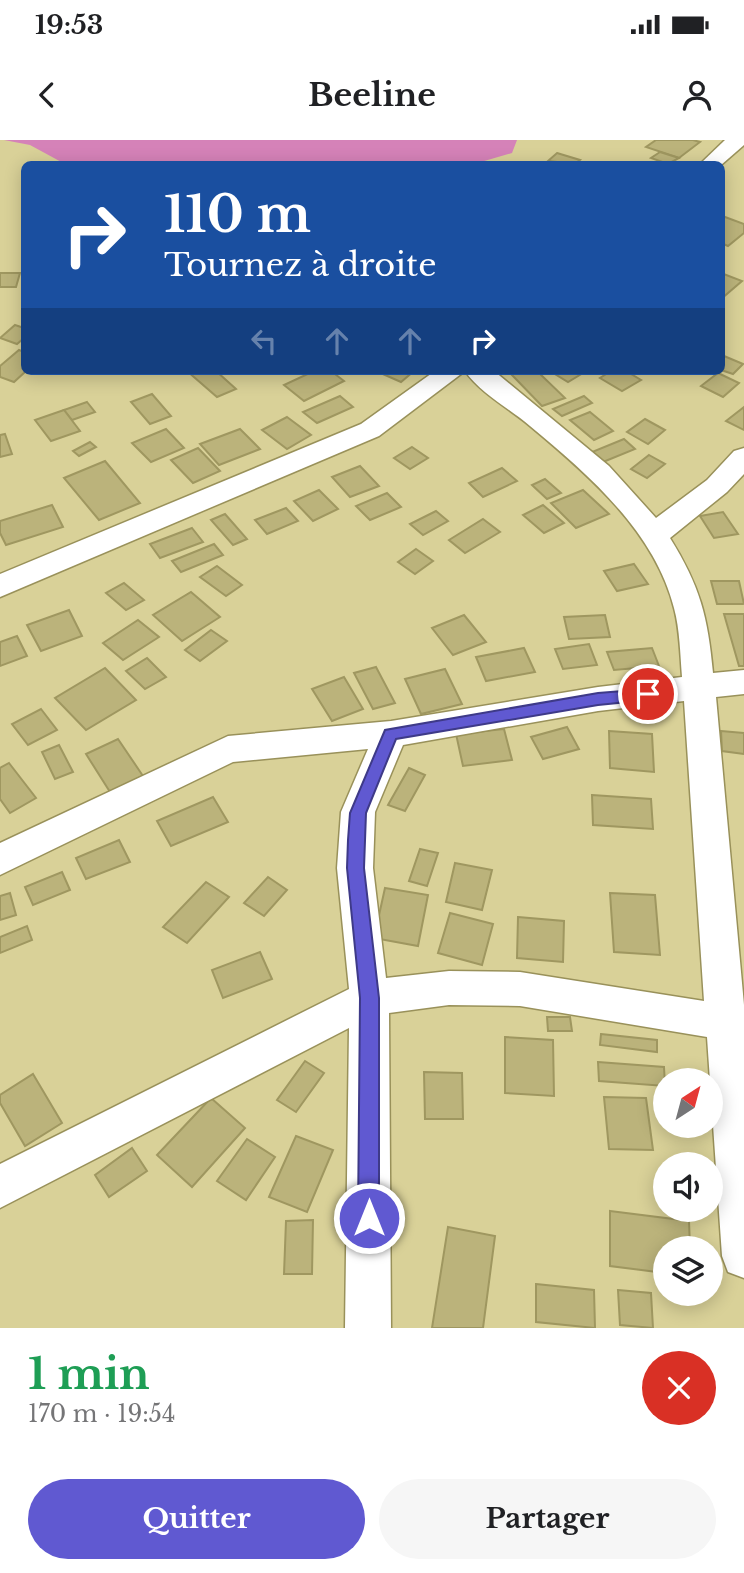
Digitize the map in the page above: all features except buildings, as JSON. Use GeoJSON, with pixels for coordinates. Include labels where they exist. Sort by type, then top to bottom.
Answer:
{"type":"FeatureCollection","features":[{"type":"Feature","properties":{"kind":"street"},"geometry":{"type":"LineString","coordinates":[[713,161],[737,140]]}},
{"type":"Feature","properties":{"kind":"street"},"geometry":{"type":"LineString","coordinates":[[0,586],[370,430],[446,375]]}},
{"type":"Feature","properties":{"kind":"street"},"geometry":{"type":"LineString","coordinates":[[483,375],[606,477],[655,534],[688,601],[734,1023],[744,1256]]}},
{"type":"Feature","properties":{"kind":"street"},"geometry":{"type":"LineString","coordinates":[[655,534],[717,486],[744,457]]}},
{"type":"Feature","properties":{"kind":"street"},"geometry":{"type":"LineString","coordinates":[[0,860],[228,749],[391,734],[598,699],[699,690],[744,682]]}},
{"type":"Feature","properties":{"kind":"street"},"geometry":{"type":"LineString","coordinates":[[368,1328],[369,998],[355,868],[358,813],[391,734]]}},
{"type":"Feature","properties":{"kind":"street"},"geometry":{"type":"LineString","coordinates":[[0,1187],[369,998],[449,988],[520,989],[734,1023]]}},
{"type":"Feature","properties":{"kind":"shaded area"},"geometry":{"type":"Polygon","coordinates":[[[4,140],[517,140],[512,153],[484,161],[59,161],[30,145],[4,140]]]}},
{"type":"Feature","properties":{"kind":"route"},"geometry":{"type":"LineString","coordinates":[[369,1218],[369,998],[355,868],[356,840],[358,813],[391,734],[598,699],[648,694]]}}]}
